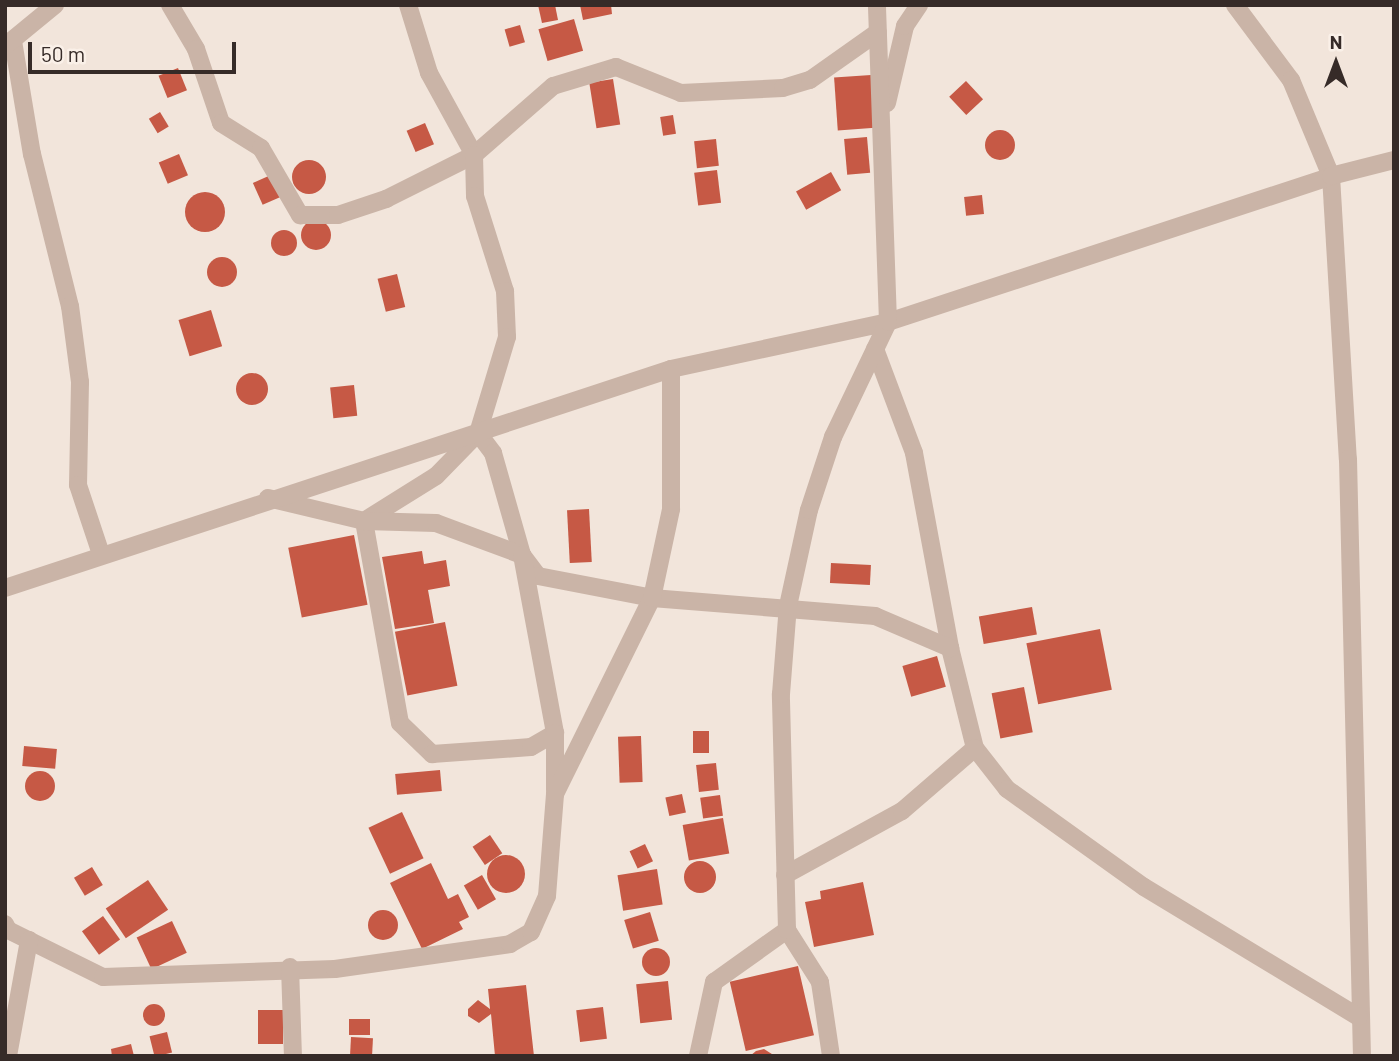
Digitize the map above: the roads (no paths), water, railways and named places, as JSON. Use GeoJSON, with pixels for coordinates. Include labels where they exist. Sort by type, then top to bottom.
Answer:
{"type":"FeatureCollection","features":[{"type":"Feature","properties":{"kind":"street"},"geometry":{"type":"LineString","coordinates":[[55,5],[9,44],[32,154],[70,306],[80,382],[78,485],[101,554]]}},
{"type":"Feature","properties":{"kind":"street"},"geometry":{"type":"LineString","coordinates":[[170,5],[196,49],[221,123],[261,148],[300,215],[338,215],[362,207],[474,155],[553,86],[603,70],[616,66],[681,93],[783,88],[810,80],[878,32]]}},
{"type":"Feature","properties":{"kind":"street"},"geometry":{"type":"LineString","coordinates":[[364,521],[436,476],[478,433],[507,337],[505,291],[475,196],[474,155],[429,74],[408,5]]}},
{"type":"Feature","properties":{"kind":"street"},"geometry":{"type":"LineString","coordinates":[[831,1056],[820,982],[787,930],[781,694],[788,606],[809,510],[833,437],[888,322],[877,5]]}},
{"type":"Feature","properties":{"kind":"street"},"geometry":{"type":"LineString","coordinates":[[882,124],[905,26],[919,5]]}},
{"type":"Feature","properties":{"kind":"street"},"geometry":{"type":"LineString","coordinates":[[1235,5],[1291,80],[1331,176],[1348,459],[1362,1056]]}},
{"type":"Feature","properties":{"kind":"street"},"geometry":{"type":"LineString","coordinates":[[7,592],[101,554],[671,369],[888,322],[1331,176],[1394,160]]}},
{"type":"Feature","properties":{"kind":"street"},"geometry":{"type":"LineString","coordinates":[[875,349],[914,453],[950,649],[975,748],[1007,789],[1144,887],[1359,1017]]}},
{"type":"Feature","properties":{"kind":"street"},"geometry":{"type":"LineString","coordinates":[[555,794],[652,598],[671,509],[671,369]]}},
{"type":"Feature","properties":{"kind":"street"},"geometry":{"type":"LineString","coordinates":[[5,924],[29,940],[103,977],[290,967],[335,969],[510,944],[531,932],[547,896],[555,794],[555,733],[522,555],[493,453],[478,433]]}},
{"type":"Feature","properties":{"kind":"street"},"geometry":{"type":"LineString","coordinates":[[268,498],[364,521],[436,523],[522,555],[538,576],[652,598],[788,606],[875,616],[950,649]]}},
{"type":"Feature","properties":{"kind":"street"},"geometry":{"type":"LineString","coordinates":[[364,521],[400,723],[432,754],[531,747],[555,733]]}},
{"type":"Feature","properties":{"kind":"street"},"geometry":{"type":"LineString","coordinates":[[785,875],[902,811],[975,748]]}},
{"type":"Feature","properties":{"kind":"street"},"geometry":{"type":"LineString","coordinates":[[698,1056],[713,982],[787,930]]}},
{"type":"Feature","properties":{"kind":"street"},"geometry":{"type":"LineString","coordinates":[[8,1056],[29,940]]}},
{"type":"Feature","properties":{"kind":"street"},"geometry":{"type":"LineString","coordinates":[[290,967],[293,1056]]}}]}
